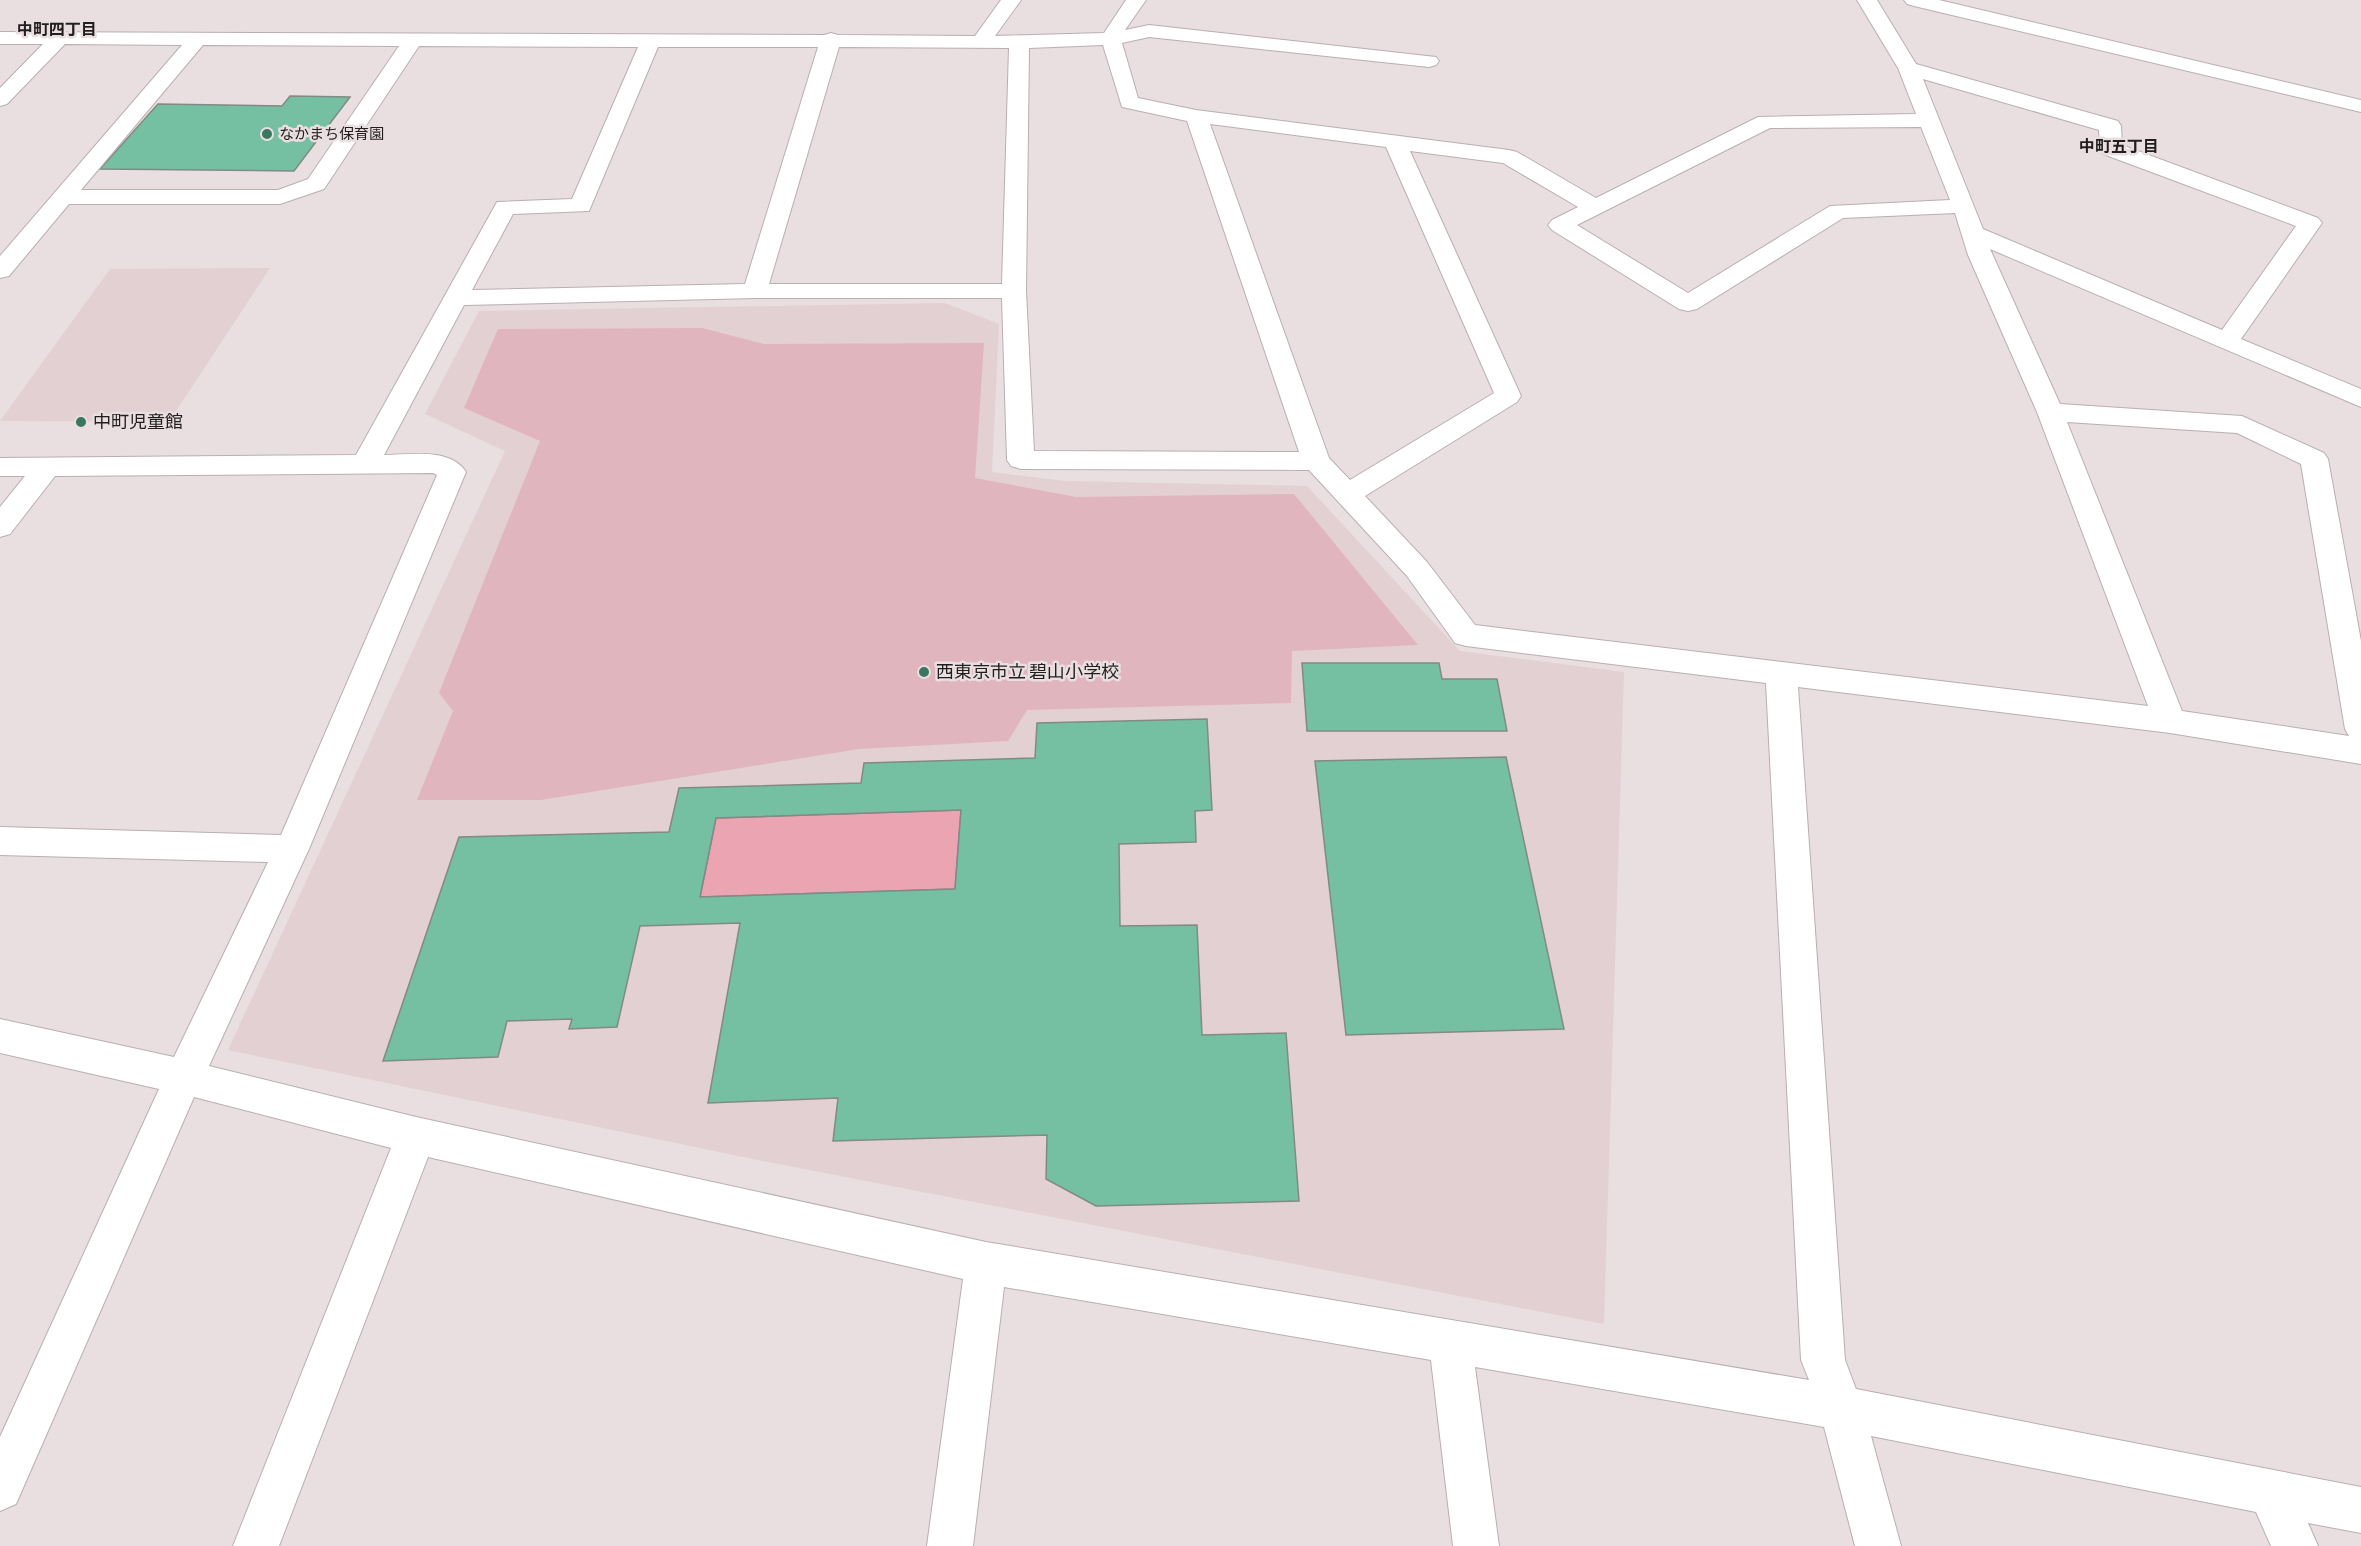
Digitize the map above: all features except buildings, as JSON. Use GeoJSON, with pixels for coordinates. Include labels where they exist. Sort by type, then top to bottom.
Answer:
{"type":"FeatureCollection","features":[{"type":"Feature","properties":{"kind":"street"},"geometry":{"type":"LineString","coordinates":[[981,41],[1011,0]]}},
{"type":"Feature","properties":{"kind":"street"},"geometry":{"type":"LineString","coordinates":[[1136,0],[1119,22],[1111,39],[1129,103],[1196,116],[1509,157],[1595,207]]}},
{"type":"Feature","properties":{"kind":"street"},"geometry":{"type":"LineString","coordinates":[[1867,0],[1908,68],[1964,206],[1980,255],[2050,412],[2170,721]]}},
{"type":"Feature","properties":{"kind":"street"},"geometry":{"type":"LineString","coordinates":[[1914,0],[2361,106]]}},
{"type":"Feature","properties":{"kind":"street"},"geometry":{"type":"LineString","coordinates":[[2028,10],[2036,29]]}},
{"type":"Feature","properties":{"kind":"street"},"geometry":{"type":"LineString","coordinates":[[0,38],[831,39],[1018,42],[1111,39],[1149,32],[1429,61]]}},
{"type":"Feature","properties":{"kind":"street"},"geometry":{"type":"LineString","coordinates":[[0,271],[198,38]]}},
{"type":"Feature","properties":{"kind":"street"},"geometry":{"type":"LineString","coordinates":[[0,99],[59,39]]}},
{"type":"Feature","properties":{"kind":"street"},"geometry":{"type":"LineString","coordinates":[[64,196],[280,197],[316,184],[413,39]]}},
{"type":"Feature","properties":{"kind":"street"},"geometry":{"type":"LineString","coordinates":[[364,466],[506,207],[580,206],[651,39]]}},
{"type":"Feature","properties":{"kind":"street"},"geometry":{"type":"LineString","coordinates":[[754,291],[831,39]]}},
{"type":"Feature","properties":{"kind":"street"},"geometry":{"type":"LineString","coordinates":[[1018,42],[1014,291],[1021,460],[1316,460]]}},
{"type":"Feature","properties":{"kind":"street"},"geometry":{"type":"LineString","coordinates":[[1908,68],[2110,126],[2110,149],[2310,223],[2227,341]]}},
{"type":"Feature","properties":{"kind":"street"},"geometry":{"type":"LineString","coordinates":[[1196,116],[1316,460],[1417,569],[1466,634],[2170,721],[2361,751]]}},
{"type":"Feature","properties":{"kind":"street"},"geometry":{"type":"LineString","coordinates":[[1929,120],[1766,122],[1560,225],[1688,304],[1838,211],[1964,206]]}},
{"type":"Feature","properties":{"kind":"street"},"geometry":{"type":"LineString","coordinates":[[1349,493],[1508,396],[1395,142]]}},
{"type":"Feature","properties":{"kind":"street"},"geometry":{"type":"LineString","coordinates":[[1974,234],[2361,399]]}},
{"type":"Feature","properties":{"kind":"street"},"geometry":{"type":"LineString","coordinates":[[456,298],[754,291],[1014,291]]}},
{"type":"Feature","properties":{"kind":"street"},"geometry":{"type":"LineString","coordinates":[[2050,412],[2241,425],[2314,459],[2361,729]]}},
{"type":"Feature","properties":{"kind":"street"},"geometry":{"type":"LineString","coordinates":[[0,467],[438,464],[452,472],[292,849],[184,1077],[0,1488]]}},
{"type":"Feature","properties":{"kind":"street"},"geometry":{"type":"LineString","coordinates":[[0,527],[48,466]]}},
{"type":"Feature","properties":{"kind":"street"},"geometry":{"type":"LineString","coordinates":[[1781,673],[1823,1360],[1841,1408],[1878,1546]]}},
{"type":"Feature","properties":{"kind":"street"},"geometry":{"type":"LineString","coordinates":[[0,841],[292,849]]}},
{"type":"Feature","properties":{"kind":"street"},"geometry":{"type":"LineString","coordinates":[[0,1036],[184,1077],[416,1136],[986,1263],[1841,1408],[2361,1510]]}},
{"type":"Feature","properties":{"kind":"street"},"geometry":{"type":"LineString","coordinates":[[256,1546],[416,1136]]}},
{"type":"Feature","properties":{"kind":"street"},"geometry":{"type":"LineString","coordinates":[[950,1546],[986,1263]]}},
{"type":"Feature","properties":{"kind":"street"},"geometry":{"type":"LineString","coordinates":[[1450,1342],[1476,1546]]}},
{"type":"Feature","properties":{"kind":"street"},"geometry":{"type":"LineString","coordinates":[[2270,1492],[2295,1546]]}},
{"type":"Feature","properties":{"kind":"shaded area","name":"中町児童館"},"geometry":{"type":"Polygon","coordinates":[[[270,268],[169,422],[0,421],[110,269],[270,268]]]}},
{"type":"Feature","properties":{"kind":"shaded area"},"geometry":{"type":"Polygon","coordinates":[[[945,303],[999,324],[992,472],[1065,481],[1307,486],[1460,651],[1624,672],[1604,1324],[753,1159],[228,1050],[505,451],[425,414],[479,311],[945,303]]]}},
{"type":"Feature","properties":{"kind":"shaded area"},"geometry":{"type":"Polygon","coordinates":[[[702,328],[764,344],[984,343],[975,478],[1076,497],[1294,494],[1418,645],[1292,651],[1291,703],[1027,710],[1008,741],[859,749],[541,800],[417,800],[453,711],[439,693],[540,441],[464,408],[498,329],[702,328]]]}},
{"type":"Feature","properties":{"kind":"shaded area"},"geometry":{"type":"Polygon","coordinates":[[[961,810],[955,889],[700,897],[716,818],[961,810]]]}},
{"type":"Feature","properties":{"kind":"place","name":"なかまち保育園"},"geometry":{"type":"Point","coordinates":[267,134]}},
{"type":"Feature","properties":{"kind":"place","name":"中町児童館"},"geometry":{"type":"Point","coordinates":[81,422]}},
{"type":"Feature","properties":{"kind":"place","name":"西東京市立 碧山小学校"},"geometry":{"type":"Point","coordinates":[924,672]}},
{"type":"Feature","properties":{"kind":"district","name":"中町四丁目"},"geometry":{"type":"Point","coordinates":[57,29]}},
{"type":"Feature","properties":{"kind":"district","name":"中町五丁目"},"geometry":{"type":"Point","coordinates":[2119,146]}}]}
